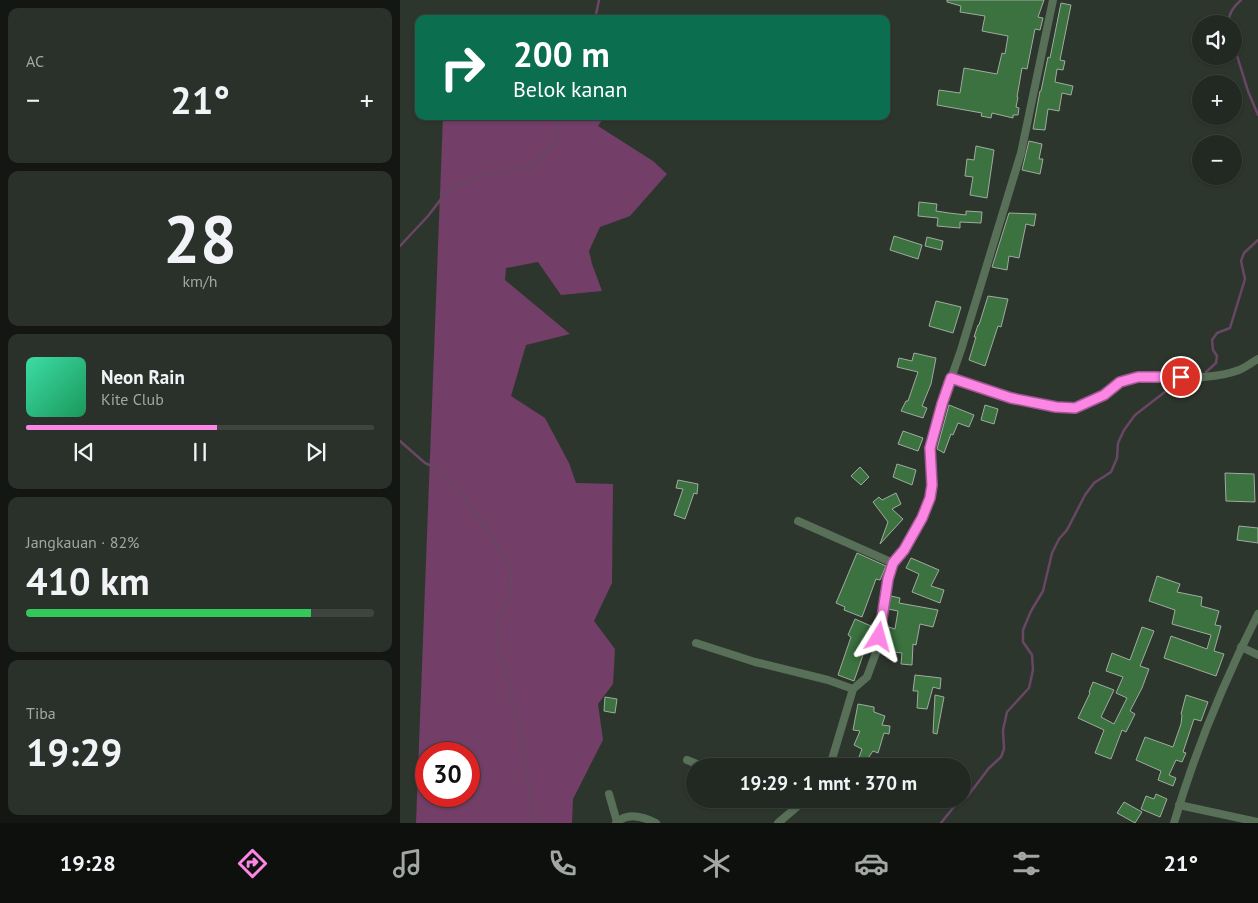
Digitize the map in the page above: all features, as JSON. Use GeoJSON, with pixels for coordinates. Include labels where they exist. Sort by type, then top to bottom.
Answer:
{"type":"FeatureCollection","features":[{"type":"Feature","properties":{"kind":"street"},"geometry":{"type":"LineString","coordinates":[[832,758],[853,689],[867,677],[877,650],[885,595],[893,563],[904,550],[922,518],[930,498],[932,485],[930,448],[942,404],[962,350],[1021,153],[1053,0]]}},
{"type":"Feature","properties":{"kind":"street"},"geometry":{"type":"LineString","coordinates":[[951,378],[1011,398],[1056,407],[1075,408],[1104,395],[1120,382],[1138,377],[1212,377],[1240,370],[1258,358]]}},
{"type":"Feature","properties":{"kind":"street"},"geometry":{"type":"LineString","coordinates":[[798,521],[893,563]]}},
{"type":"Feature","properties":{"kind":"street"},"geometry":{"type":"LineString","coordinates":[[1174,823],[1202,738],[1241,647],[1258,614]]}},
{"type":"Feature","properties":{"kind":"street"},"geometry":{"type":"LineString","coordinates":[[696,643],[755,662],[828,680],[853,689]]}},
{"type":"Feature","properties":{"kind":"street"},"geometry":{"type":"LineString","coordinates":[[1241,647],[1258,654]]}},
{"type":"Feature","properties":{"kind":"street"},"geometry":{"type":"LineString","coordinates":[[609,794],[616,823],[627,817],[636,816],[656,823]]}},
{"type":"Feature","properties":{"kind":"street"},"geometry":{"type":"LineString","coordinates":[[1179,804],[1258,822]]}},
{"type":"Feature","properties":{"kind":"street"},"geometry":{"type":"LineString","coordinates":[[778,823],[793,808]]}},
{"type":"Feature","properties":{"kind":"shaded area"},"geometry":{"type":"Polygon","coordinates":[[[443,120],[602,120],[598,126],[653,161],[667,174],[630,216],[600,227],[589,251],[602,291],[561,295],[538,262],[506,268],[505,280],[570,334],[526,345],[511,396],[545,418],[569,463],[576,483],[613,484],[612,583],[594,621],[615,649],[613,684],[598,704],[603,740],[573,799],[572,823],[416,823],[417,807],[480,807],[480,742],[419,742],[443,120]]]}},
{"type":"Feature","properties":{"kind":"building"},"geometry":{"type":"Polygon","coordinates":[[[947,0],[1044,0],[1038,17],[1043,18],[1040,30],[1035,29],[1027,69],[1022,68],[1016,107],[1019,108],[1018,115],[1013,115],[1013,118],[992,113],[991,118],[981,116],[982,113],[937,105],[939,90],[960,93],[964,68],[997,74],[1002,53],[1005,54],[1008,36],[982,31],[985,16],[960,12],[961,6],[947,2],[947,0]]]}},
{"type":"Feature","properties":{"kind":"building"},"geometry":{"type":"Polygon","coordinates":[[[1061,3],[1071,5],[1060,60],[1065,61],[1063,70],[1057,69],[1055,82],[1073,86],[1071,95],[1062,93],[1059,111],[1048,109],[1045,130],[1033,129],[1040,91],[1048,57],[1050,58],[1061,3]]]}},
{"type":"Feature","properties":{"kind":"building"},"geometry":{"type":"Polygon","coordinates":[[[1029,141],[1042,144],[1039,159],[1043,159],[1040,174],[1022,170],[1029,141]]]}},
{"type":"Feature","properties":{"kind":"building"},"geometry":{"type":"Polygon","coordinates":[[[976,146],[994,150],[987,198],[970,195],[973,177],[965,176],[967,159],[974,160],[976,146]]]}},
{"type":"Feature","properties":{"kind":"building"},"geometry":{"type":"Polygon","coordinates":[[[919,202],[937,204],[936,211],[966,215],[966,211],[982,212],[981,223],[960,222],[960,228],[937,226],[938,218],[918,216],[919,202]]]}},
{"type":"Feature","properties":{"kind":"building"},"geometry":{"type":"Polygon","coordinates":[[[1009,213],[1036,214],[1034,226],[1026,224],[1019,258],[1009,256],[1007,270],[992,267],[1009,213]]]}},
{"type":"Feature","properties":{"kind":"building"},"geometry":{"type":"Polygon","coordinates":[[[894,236],[922,245],[918,259],[890,250],[894,236]]]}},
{"type":"Feature","properties":{"kind":"building"},"geometry":{"type":"Polygon","coordinates":[[[927,237],[943,241],[941,250],[925,246],[927,237]]]}},
{"type":"Feature","properties":{"kind":"building"},"geometry":{"type":"Polygon","coordinates":[[[988,296],[1008,299],[1001,327],[998,326],[985,366],[969,360],[976,337],[974,337],[988,296]]]}},
{"type":"Feature","properties":{"kind":"building"},"geometry":{"type":"Polygon","coordinates":[[[936,301],[961,307],[953,333],[929,326],[936,301]]]}},
{"type":"Feature","properties":{"kind":"building"},"geometry":{"type":"Polygon","coordinates":[[[914,353],[936,358],[931,384],[922,406],[927,408],[923,418],[901,411],[906,401],[908,401],[918,372],[897,367],[899,358],[912,361],[914,353]]]}},
{"type":"Feature","properties":{"kind":"building"},"geometry":{"type":"Polygon","coordinates":[[[949,405],[974,415],[969,427],[958,423],[953,435],[951,434],[944,453],[937,449],[949,405]]]}},
{"type":"Feature","properties":{"kind":"building"},"geometry":{"type":"Polygon","coordinates":[[[985,405],[998,409],[994,424],[981,420],[985,405]]]}},
{"type":"Feature","properties":{"kind":"building"},"geometry":{"type":"Polygon","coordinates":[[[903,431],[923,438],[918,451],[898,444],[903,431]]]}},
{"type":"Feature","properties":{"kind":"building"},"geometry":{"type":"Polygon","coordinates":[[[897,464],[916,470],[912,485],[893,477],[897,464]]]}},
{"type":"Feature","properties":{"kind":"building"},"geometry":{"type":"Polygon","coordinates":[[[860,467],[869,477],[861,485],[851,476],[860,467]]]}},
{"type":"Feature","properties":{"kind":"building"},"geometry":{"type":"Polygon","coordinates":[[[1225,473],[1254,474],[1255,502],[1226,501],[1225,473]]]}},
{"type":"Feature","properties":{"kind":"building"},"geometry":{"type":"Polygon","coordinates":[[[678,480],[698,484],[697,494],[694,493],[685,519],[674,515],[683,489],[676,488],[678,480]]]}},
{"type":"Feature","properties":{"kind":"building"},"geometry":{"type":"Polygon","coordinates":[[[896,493],[901,504],[892,509],[903,519],[880,544],[888,522],[873,502],[879,497],[882,500],[896,493]]]}},
{"type":"Feature","properties":{"kind":"building"},"geometry":{"type":"Polygon","coordinates":[[[1239,526],[1258,528],[1258,543],[1237,540],[1239,526]]]}},
{"type":"Feature","properties":{"kind":"building"},"geometry":{"type":"Polygon","coordinates":[[[857,553],[886,566],[880,580],[876,579],[862,617],[844,610],[845,607],[836,603],[857,553]]]}},
{"type":"Feature","properties":{"kind":"building"},"geometry":{"type":"Polygon","coordinates":[[[911,558],[939,570],[931,586],[944,590],[940,603],[912,592],[919,574],[906,568],[911,558]]]}},
{"type":"Feature","properties":{"kind":"building"},"geometry":{"type":"Polygon","coordinates":[[[1157,576],[1180,584],[1177,592],[1202,597],[1201,606],[1219,611],[1215,625],[1221,626],[1214,651],[1224,654],[1216,676],[1164,658],[1171,636],[1207,649],[1211,635],[1172,624],[1175,610],[1149,601],[1157,576]]]}},
{"type":"Feature","properties":{"kind":"building"},"geometry":{"type":"Polygon","coordinates":[[[891,596],[900,598],[899,603],[938,610],[933,627],[920,624],[916,645],[913,644],[912,665],[901,664],[902,653],[885,651],[889,627],[895,629],[898,611],[888,609],[891,596]]]}},
{"type":"Feature","properties":{"kind":"building"},"geometry":{"type":"Polygon","coordinates":[[[855,619],[871,626],[859,652],[863,655],[854,681],[838,675],[851,637],[848,635],[855,619]]]}},
{"type":"Feature","properties":{"kind":"building"},"geometry":{"type":"Polygon","coordinates":[[[1142,627],[1154,631],[1140,666],[1149,669],[1130,711],[1135,714],[1126,732],[1122,730],[1111,759],[1095,753],[1104,730],[1078,718],[1093,682],[1114,690],[1101,717],[1114,724],[1127,698],[1116,693],[1123,677],[1106,671],[1112,653],[1130,660],[1142,627]]]}},
{"type":"Feature","properties":{"kind":"building"},"geometry":{"type":"Polygon","coordinates":[[[915,675],[941,678],[940,689],[933,687],[927,709],[917,708],[918,691],[913,691],[915,675]]]}},
{"type":"Feature","properties":{"kind":"building"},"geometry":{"type":"Polygon","coordinates":[[[935,695],[944,697],[937,734],[933,733],[935,695]]]}},
{"type":"Feature","properties":{"kind":"building"},"geometry":{"type":"Polygon","coordinates":[[[1186,695],[1208,702],[1201,721],[1194,719],[1183,752],[1186,753],[1182,762],[1176,760],[1169,775],[1176,778],[1173,786],[1158,780],[1161,771],[1136,760],[1145,737],[1173,747],[1181,724],[1181,714],[1186,695]]]}},
{"type":"Feature","properties":{"kind":"building"},"geometry":{"type":"Polygon","coordinates":[[[605,697],[617,699],[615,713],[604,711],[605,697]]]}},
{"type":"Feature","properties":{"kind":"building"},"geometry":{"type":"Polygon","coordinates":[[[858,704],[874,707],[874,712],[885,716],[882,725],[890,726],[889,734],[884,733],[878,753],[873,751],[868,758],[859,758],[862,749],[854,745],[860,731],[853,730],[858,704]]]}},
{"type":"Feature","properties":{"kind":"building"},"geometry":{"type":"Polygon","coordinates":[[[1156,794],[1167,799],[1160,817],[1141,809],[1146,796],[1154,799],[1156,794]]]}},
{"type":"Feature","properties":{"kind":"building"},"geometry":{"type":"Polygon","coordinates":[[[1124,802],[1142,812],[1135,823],[1117,813],[1124,802]]]}},
{"type":"Feature","properties":{"kind":"waterway"},"geometry":{"type":"LineString","coordinates":[[596,15],[599,0]]}},
{"type":"Feature","properties":{"kind":"waterway"},"geometry":{"type":"LineString","coordinates":[[1230,15],[1241,0]]}},
{"type":"Feature","properties":{"kind":"waterway"},"geometry":{"type":"LineString","coordinates":[[1240,65],[1258,115]]}},
{"type":"Feature","properties":{"kind":"waterway"},"geometry":{"type":"LineString","coordinates":[[400,246],[428,216],[448,190],[478,177],[514,171],[530,166],[541,158],[554,144],[559,120]]}},
{"type":"Feature","properties":{"kind":"waterway"},"geometry":{"type":"LineString","coordinates":[[1206,372],[1216,363],[1217,356],[1213,350],[1212,340],[1217,333],[1230,328],[1245,279],[1241,261],[1244,253],[1258,240]]}},
{"type":"Feature","properties":{"kind":"waterway"},"geometry":{"type":"LineString","coordinates":[[941,823],[957,803],[967,797],[989,768],[1001,757],[1004,749],[1003,730],[1007,712],[1029,688],[1033,670],[1032,655],[1023,642],[1023,630],[1031,611],[1043,591],[1052,553],[1059,539],[1067,530],[1085,495],[1094,483],[1111,472],[1117,458],[1118,443],[1124,430],[1135,415],[1170,388],[1185,381]]}},
{"type":"Feature","properties":{"kind":"waterway"},"geometry":{"type":"LineString","coordinates":[[400,441],[425,463],[434,467],[471,505],[510,567],[510,588],[498,623],[496,646],[507,675],[519,729],[528,776],[533,823]]}},
{"type":"Feature","properties":{"kind":"route"},"geometry":{"type":"LineString","coordinates":[[879,637],[888,579],[893,563],[904,550],[922,518],[930,498],[932,485],[930,448],[951,378],[1011,398],[1056,407],[1075,408],[1104,395],[1120,382],[1138,377],[1181,377]]}}]}
